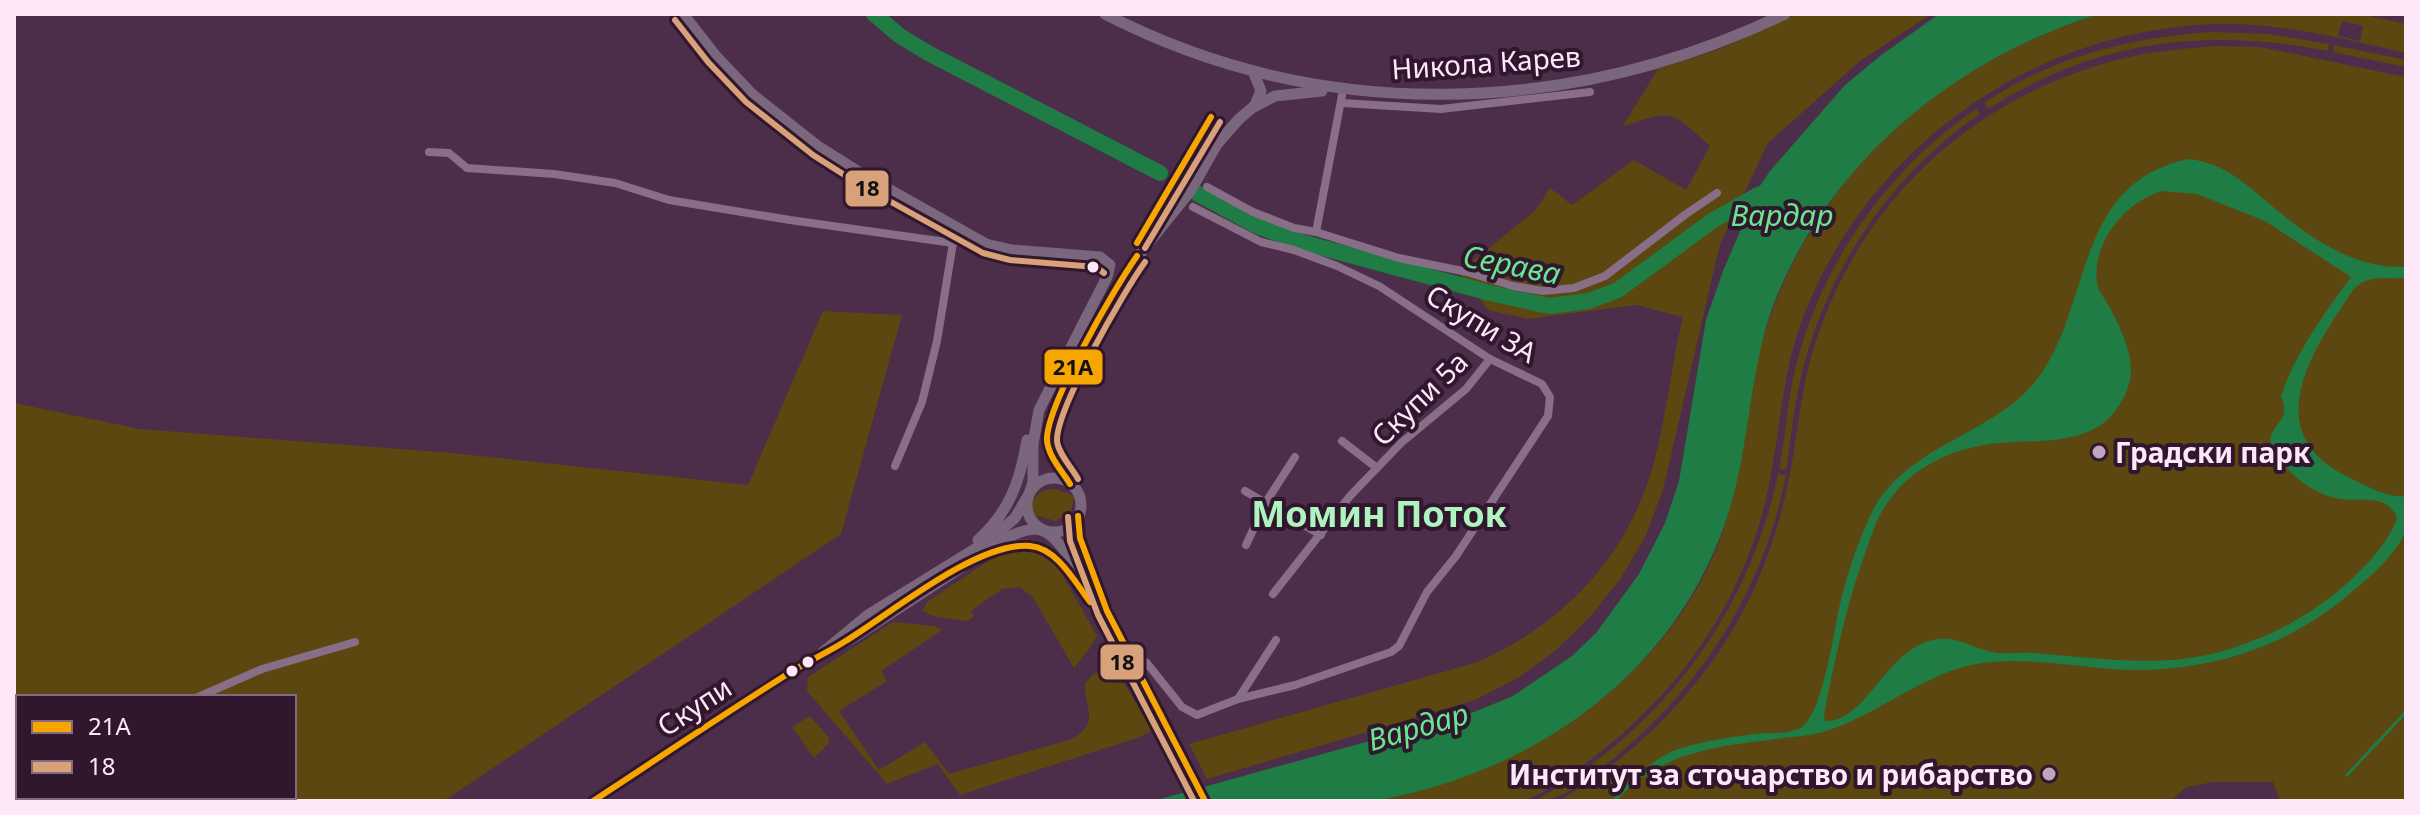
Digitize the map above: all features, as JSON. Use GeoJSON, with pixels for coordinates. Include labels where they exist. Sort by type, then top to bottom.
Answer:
{"type":"FeatureCollection","features":[{"type":"Feature","properties":{"kind":"street"},"geometry":{"type":"LineString","coordinates":[[683,14],[715,55],[752,94],[808,139],[862,174],[973,238],[1012,250],[1100,257],[1110,265],[1107,277],[1029,432],[1017,486],[1008,505],[989,530],[946,567]]}},
{"type":"Feature","properties":{"kind":"street","name":"Никола Карев"},"geometry":{"type":"LineString","coordinates":[[1105,14],[1167,42],[1253,71],[1343,90],[1385,94],[1522,89],[1571,83],[1674,59],[1728,40],[1785,14]]}},
{"type":"Feature","properties":{"kind":"street"},"geometry":{"type":"LineString","coordinates":[[1195,801],[1081,545],[1077,529],[1080,498],[1049,451],[1047,439],[1051,417],[1063,388],[1127,270],[1179,206],[1220,140],[1260,99],[1261,91],[1253,71]]}},
{"type":"Feature","properties":{"kind":"street"},"geometry":{"type":"LineString","coordinates":[[1252,108],[1280,95],[1343,90],[1316,232]]}},
{"type":"Feature","properties":{"kind":"street"},"geometry":{"type":"LineString","coordinates":[[1342,103],[1441,109],[1590,92]]}},
{"type":"Feature","properties":{"kind":"street"},"geometry":{"type":"LineString","coordinates":[[429,152],[449,153],[467,168],[554,174],[615,183],[669,200],[790,220],[953,243],[973,238]]}},
{"type":"Feature","properties":{"kind":"street"},"geometry":{"type":"LineString","coordinates":[[1207,187],[1271,220],[1399,258],[1467,272],[1513,286],[1559,290],[1574,288],[1605,276],[1717,193]]}},
{"type":"Feature","properties":{"kind":"street","name":"Скупи 3А"},"geometry":{"type":"LineString","coordinates":[[1135,668],[1146,662],[1165,683],[1174,699],[1188,712],[1197,715],[1238,699],[1295,685],[1391,652],[1399,646],[1427,592],[1456,556],[1548,416],[1550,397],[1542,384],[1490,359],[1358,274],[1294,250],[1261,242],[1193,207]]}},
{"type":"Feature","properties":{"kind":"street"},"geometry":{"type":"LineString","coordinates":[[895,466],[922,402],[937,341],[953,243]]}},
{"type":"Feature","properties":{"kind":"street","name":"Скупи 5а"},"geometry":{"type":"LineString","coordinates":[[1273,594],[1350,496],[1401,443],[1466,389],[1490,359]]}},
{"type":"Feature","properties":{"kind":"street"},"geometry":{"type":"LineString","coordinates":[[1039,410],[1033,444],[1034,476],[1027,511],[1034,523],[1064,550],[1090,602],[1205,801]]}},
{"type":"Feature","properties":{"kind":"street","name":"Скупи 5а"},"geometry":{"type":"LineString","coordinates":[[1342,441],[1377,468]]}},
{"type":"Feature","properties":{"kind":"street"},"geometry":{"type":"LineString","coordinates":[[1246,545],[1266,502],[1295,457]]}},
{"type":"Feature","properties":{"kind":"street"},"geometry":{"type":"LineString","coordinates":[[1029,494],[1036,485],[1048,480],[1062,480],[1070,484]]}},
{"type":"Feature","properties":{"kind":"street"},"geometry":{"type":"LineString","coordinates":[[1245,491],[1321,535]]}},
{"type":"Feature","properties":{"kind":"street","name":"Скупи"},"geometry":{"type":"LineString","coordinates":[[822,653],[864,617],[1004,529],[1029,494]]}},
{"type":"Feature","properties":{"kind":"street"},"geometry":{"type":"LineString","coordinates":[[1041,528],[1052,531],[1063,529],[1078,516]]}},
{"type":"Feature","properties":{"kind":"street","name":"Скупи"},"geometry":{"type":"LineString","coordinates":[[593,801],[822,653],[853,638],[1017,533],[1041,528]]}},
{"type":"Feature","properties":{"kind":"street"},"geometry":{"type":"LineString","coordinates":[[973,560],[1013,545],[1034,546],[1057,560],[1090,602]]}},
{"type":"Feature","properties":{"kind":"street"},"geometry":{"type":"LineString","coordinates":[[1238,699],[1276,640]]}},
{"type":"Feature","properties":{"kind":"street"},"geometry":{"type":"LineString","coordinates":[[203,695],[262,669],[355,642]]}},
{"type":"Feature","properties":{"kind":"shaded area"},"geometry":{"type":"Polygon","coordinates":[[[1797,14],[1931,14],[1859,62],[1768,143],[1720,244],[1663,490],[1645,537],[1621,578],[1591,616],[1556,650],[1518,678],[1475,700],[1207,779],[1189,744],[1478,662],[1539,627],[1589,582],[1610,556],[1643,496],[1654,462],[1683,317],[1636,305],[1528,319],[1488,310],[1459,272],[1535,211],[1550,188],[1572,205],[1634,160],[1686,190],[1710,146],[1687,125],[1670,116],[1652,117],[1622,127],[1658,69],[1720,49],[1797,14]]]}},
{"type":"Feature","properties":{"kind":"shaded area"},"geometry":{"type":"Polygon","coordinates":[[[2099,14],[2360,14],[2406,24],[2406,53],[2316,33],[2271,27],[2225,24],[2155,30],[2087,47],[2024,74],[1964,110],[1911,154],[1865,206],[1827,265],[1793,348],[1770,480],[1749,554],[1715,624],[1670,686],[1615,740],[1571,774],[1535,796],[1508,802],[1377,801],[1447,782],[1508,758],[1579,716],[1642,662],[1692,596],[1722,534],[1735,483],[1759,353],[1780,292],[1808,236],[1843,185],[1884,139],[1931,99],[1983,65],[2039,36],[2099,14]],[[2342,21],[2338,36],[2360,41],[2363,26],[2342,21]]]}},
{"type":"Feature","properties":{"kind":"shaded area"},"geometry":{"type":"Polygon","coordinates":[[[2211,32],[2269,34],[2329,44],[2328,51],[2238,40],[2152,45],[2069,67],[1988,109],[1984,103],[2037,73],[2093,52],[2151,39],[2211,32]]]}},
{"type":"Feature","properties":{"kind":"shaded area"},"geometry":{"type":"Polygon","coordinates":[[[2334,45],[2406,60],[2406,67],[2333,52],[2334,45]]]}},
{"type":"Feature","properties":{"kind":"shaded area","name":"Градски парк"},"geometry":{"type":"Polygon","coordinates":[[[2216,46],[2260,47],[2406,77],[2406,801],[2280,801],[2273,782],[2214,782],[2186,787],[2171,801],[1559,801],[1591,781],[1651,732],[1703,674],[1744,610],[1764,564],[1783,506],[1805,380],[1814,347],[1834,295],[1859,248],[1889,205],[1925,166],[1965,132],[2009,104],[2057,80],[2135,56],[2216,46]]]}},
{"type":"Feature","properties":{"kind":"shaded area"},"geometry":{"type":"Polygon","coordinates":[[[1976,109],[1980,114],[1918,165],[1891,195],[1846,262],[1813,335],[1799,385],[1786,470],[1779,469],[1796,366],[1823,290],[1841,255],[1887,189],[1944,133],[1976,109]]]}},
{"type":"Feature","properties":{"kind":"shaded area"},"geometry":{"type":"Polygon","coordinates":[[[823,311],[902,315],[841,534],[444,801],[14,801],[14,403],[140,429],[453,453],[748,485],[823,311]]]}},
{"type":"Feature","properties":{"kind":"shaded area"},"geometry":{"type":"Polygon","coordinates":[[[1778,474],[1786,475],[1762,558],[1723,635],[1699,670],[1642,734],[1592,776],[1565,793],[1535,801],[1622,740],[1659,704],[1692,664],[1721,621],[1745,575],[1764,526],[1778,474]]]}},
{"type":"Feature","properties":{"kind":"shaded area"},"geometry":{"type":"Polygon","coordinates":[[[1055,489],[1074,496],[1071,512],[1056,521],[1035,515],[1032,505],[1036,496],[1055,489]]]}},
{"type":"Feature","properties":{"kind":"shaded area"},"geometry":{"type":"Polygon","coordinates":[[[1031,549],[1055,562],[1097,636],[1074,668],[1032,596],[1019,587],[1002,589],[971,611],[974,616],[968,621],[936,617],[922,611],[927,602],[1005,550],[1031,549]]]}},
{"type":"Feature","properties":{"kind":"shaded area"},"geometry":{"type":"Polygon","coordinates":[[[893,622],[935,626],[942,630],[881,671],[887,681],[839,711],[879,770],[925,742],[949,774],[1072,739],[1081,733],[1089,721],[1085,684],[1092,675],[1113,663],[1152,731],[960,795],[938,764],[887,784],[807,691],[808,677],[893,622]]]}},
{"type":"Feature","properties":{"kind":"shaded area"},"geometry":{"type":"Polygon","coordinates":[[[810,716],[829,738],[829,743],[814,758],[792,727],[810,716]]]}},
{"type":"Feature","properties":{"kind":"water","name":"Вардар"},"geometry":{"type":"Polygon","coordinates":[[[1939,14],[2099,14],[1995,58],[1947,88],[1902,123],[1862,162],[1827,206],[1797,254],[1765,330],[1738,477],[1710,560],[1680,613],[1643,660],[1600,701],[1551,735],[1497,764],[1439,785],[1363,802],[1153,801],[1474,712],[1513,696],[1572,656],[1596,633],[1639,574],[1665,523],[1679,481],[1706,320],[1744,222],[1744,209],[1770,171],[1845,85],[1939,14]]]}},
{"type":"Feature","properties":{"kind":"water"},"geometry":{"type":"Polygon","coordinates":[[[2188,159],[2214,165],[2237,178],[2292,222],[2338,251],[2371,263],[2406,267],[2406,278],[2371,279],[2354,289],[2310,363],[2301,389],[2299,414],[2304,437],[2320,458],[2348,477],[2376,490],[2406,496],[2406,528],[2389,557],[2327,612],[2270,643],[2240,654],[2209,663],[2145,670],[2021,661],[1970,665],[1930,680],[1828,731],[1710,749],[1670,762],[1633,785],[1616,801],[1611,801],[1659,758],[1676,750],[1722,739],[1787,732],[1803,726],[1811,716],[1823,686],[1841,600],[1858,545],[1871,514],[1886,490],[1927,455],[1998,414],[2038,378],[2056,348],[2090,250],[2105,220],[2124,193],[2151,173],[2188,159]],[[2162,191],[2148,196],[2124,214],[2100,253],[2098,286],[2122,332],[2131,373],[2122,401],[2111,416],[2091,430],[2067,438],[1995,443],[1955,452],[1919,471],[1890,499],[1874,528],[1850,600],[1825,721],[1839,719],[1852,711],[1902,657],[1916,646],[1933,640],[1950,639],[1998,653],[2139,661],[2197,657],[2243,645],[2287,625],[2327,600],[2360,571],[2382,546],[2397,518],[2386,504],[2335,498],[2314,490],[2288,469],[2270,440],[2283,416],[2281,396],[2294,364],[2351,277],[2265,221],[2197,194],[2162,191]]]}},
{"type":"Feature","properties":{"kind":"waterway","name":"Серава"},"geometry":{"type":"LineString","coordinates":[[874,14],[900,36],[928,53],[1160,173]]}},
{"type":"Feature","properties":{"kind":"waterway","name":"Серава"},"geometry":{"type":"LineString","coordinates":[[1191,190],[1255,225],[1294,240],[1549,306],[1589,301],[1618,290],[1712,221],[1769,191]]}},
{"type":"Feature","properties":{"kind":"waterway"},"geometry":{"type":"LineString","coordinates":[[2347,775],[2406,712]]}},
{"type":"Feature","properties":{"kind":"transit line","name":"18"},"geometry":{"type":"LineString","coordinates":[[675,20],[708,62],[746,102],[813,155],[857,183],[983,253],[1010,260],[1096,267],[1104,273]]}},
{"type":"Feature","properties":{"kind":"transit line","name":"21A"},"geometry":{"type":"LineString","coordinates":[[1137,243],[1211,117]]}},
{"type":"Feature","properties":{"kind":"transit line","name":"18"},"geometry":{"type":"LineString","coordinates":[[1145,248],[1220,122]]}},
{"type":"Feature","properties":{"kind":"transit line","name":"21A"},"geometry":{"type":"LineString","coordinates":[[1070,484],[1050,452],[1047,440],[1050,424],[1083,347],[1137,256]]}},
{"type":"Feature","properties":{"kind":"transit line","name":"18"},"geometry":{"type":"LineString","coordinates":[[1078,479],[1058,446],[1060,425],[1093,350],[1145,262]]}},
{"type":"Feature","properties":{"kind":"transit line","name":"21A"},"geometry":{"type":"LineString","coordinates":[[1078,516],[1080,538],[1107,611],[1205,801]]}},
{"type":"Feature","properties":{"kind":"transit line","name":"18"},"geometry":{"type":"LineString","coordinates":[[1068,517],[1070,541],[1098,615],[1194,801]]}},
{"type":"Feature","properties":{"kind":"transit line","name":"21A"},"geometry":{"type":"LineString","coordinates":[[593,801],[934,582],[985,555],[1009,548],[1040,548],[1057,559],[1090,602]]}},
{"type":"Feature","properties":{"kind":"place","name":"Градски парк"},"geometry":{"type":"Point","coordinates":[2099,452]}},
{"type":"Feature","properties":{"kind":"place","name":"Институт за сточарство и рибарство"},"geometry":{"type":"Point","coordinates":[2049,774]}},
{"type":"Feature","properties":{"kind":"district","name":"Момин Поток"},"geometry":{"type":"Point","coordinates":[1379,513]}}]}
